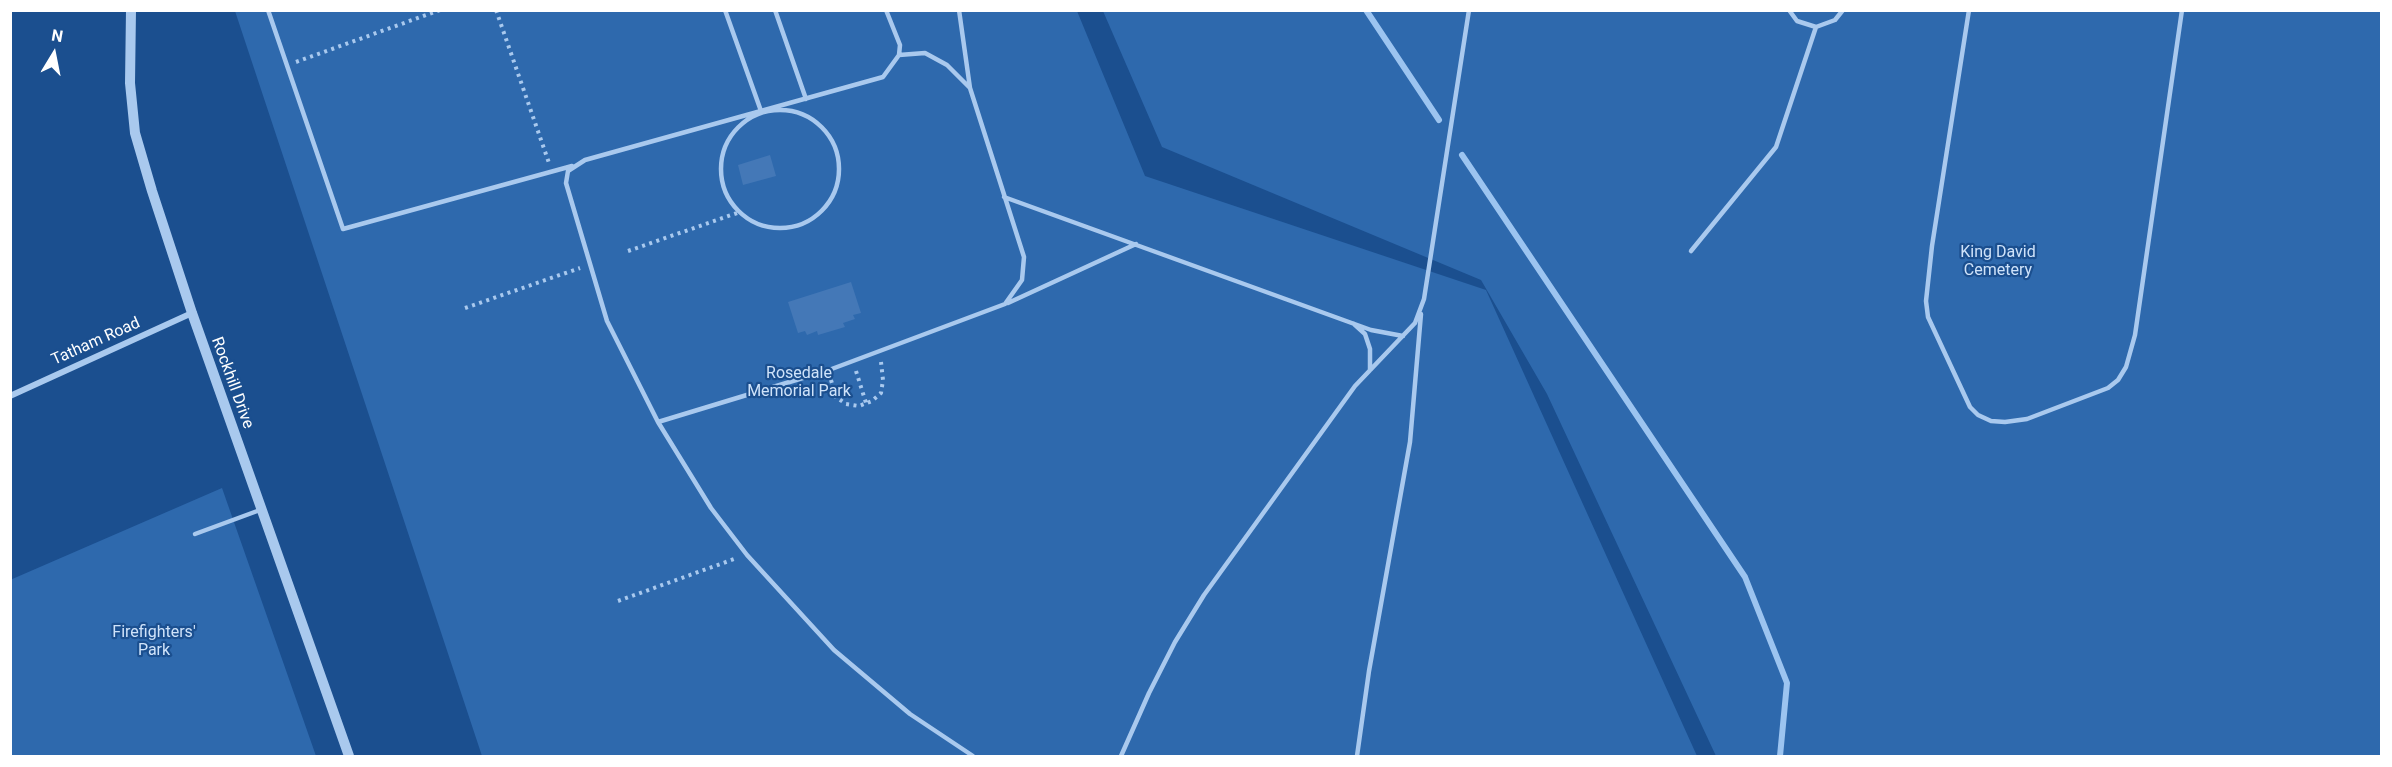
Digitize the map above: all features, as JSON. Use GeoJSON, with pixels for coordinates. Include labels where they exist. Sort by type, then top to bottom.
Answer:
{"type":"FeatureCollection","features":[{"type":"Feature","properties":{"kind":"street","name":"Rockhill Drive"},"geometry":{"type":"LineString","coordinates":[[131,10],[130,83],[135,133],[192,313],[349,756]]}},
{"type":"Feature","properties":{"kind":"street","name":"Tatham Road"},"geometry":{"type":"LineString","coordinates":[[10,396],[192,313]]}},
{"type":"Feature","properties":{"kind":"lane"},"geometry":{"type":"LineString","coordinates":[[268,10],[343,229],[883,77],[899,55],[900,45],[886,10]]}},
{"type":"Feature","properties":{"kind":"lane"},"geometry":{"type":"LineString","coordinates":[[725,10],[760,111]]}},
{"type":"Feature","properties":{"kind":"lane"},"geometry":{"type":"LineString","coordinates":[[775,10],[806,99]]}},
{"type":"Feature","properties":{"kind":"lane"},"geometry":{"type":"LineString","coordinates":[[959,10],[970,88],[1024,257],[1022,280],[1005,304]]}},
{"type":"Feature","properties":{"kind":"lane"},"geometry":{"type":"LineString","coordinates":[[1357,756],[1368,671],[1410,442],[1421,307],[1469,10]]}},
{"type":"Feature","properties":{"kind":"lane"},"geometry":{"type":"LineString","coordinates":[[1789,10],[1797,21],[1816,27],[1835,20],[1843,10]]}},
{"type":"Feature","properties":{"kind":"lane"},"geometry":{"type":"LineString","coordinates":[[1969,10],[1932,246],[1926,301],[1928,317],[1970,407],[1978,415],[1991,421],[2005,422],[2027,419],[2108,388],[2118,380],[2126,367],[2135,334],[2182,10]]}},
{"type":"Feature","properties":{"kind":"lane"},"geometry":{"type":"LineString","coordinates":[[1691,251],[1776,147],[1816,27]]}},
{"type":"Feature","properties":{"kind":"lane"},"geometry":{"type":"LineString","coordinates":[[899,55],[925,53],[947,65],[970,88]]}},
{"type":"Feature","properties":{"kind":"lane"},"geometry":{"type":"LineString","coordinates":[[781,109],[800,113],[818,123],[831,138],[838,156],[839,176],[834,195],[822,212],[805,223],[787,228],[768,227],[750,220],[740,212],[725,192],[720,173],[722,154],[730,136],[743,122],[760,111],[781,109]]}},
{"type":"Feature","properties":{"kind":"lane"},"geometry":{"type":"LineString","coordinates":[[573,166],[568,171],[566,183],[607,321],[658,422],[711,508],[747,555],[834,651],[910,714],[973,756]]}},
{"type":"Feature","properties":{"kind":"lane"},"geometry":{"type":"LineString","coordinates":[[1005,197],[1352,322],[1402,336]]}},
{"type":"Feature","properties":{"kind":"lane"},"geometry":{"type":"LineString","coordinates":[[658,422],[829,370],[1005,304],[1136,244]]}},
{"type":"Feature","properties":{"kind":"lane"},"geometry":{"type":"LineString","coordinates":[[1121,756],[1175,642],[1204,595],[1316,438],[1370,371],[1415,323],[1421,307]]}},
{"type":"Feature","properties":{"kind":"lane"},"geometry":{"type":"LineString","coordinates":[[1352,322],[1365,334],[1370,349],[1370,371]]}},
{"type":"Feature","properties":{"kind":"lane"},"geometry":{"type":"LineString","coordinates":[[195,534],[261,509]]}},
{"type":"Feature","properties":{"kind":"path"},"geometry":{"type":"LineString","coordinates":[[287,65],[440,10]]}},
{"type":"Feature","properties":{"kind":"path"},"geometry":{"type":"LineString","coordinates":[[478,10],[483,10]]}},
{"type":"Feature","properties":{"kind":"path"},"geometry":{"type":"LineString","coordinates":[[496,10],[552,171]]}},
{"type":"Feature","properties":{"kind":"path"},"geometry":{"type":"LineString","coordinates":[[628,250],[740,212]]}},
{"type":"Feature","properties":{"kind":"path"},"geometry":{"type":"LineString","coordinates":[[465,309],[589,265]]}},
{"type":"Feature","properties":{"kind":"path"},"geometry":{"type":"LineString","coordinates":[[829,370],[836,397],[846,404],[859,406],[881,393],[884,380],[878,351]]}},
{"type":"Feature","properties":{"kind":"path"},"geometry":{"type":"LineString","coordinates":[[853,361],[866,403]]}},
{"type":"Feature","properties":{"kind":"path"},"geometry":{"type":"LineString","coordinates":[[618,601],[747,555]]}},
{"type":"Feature","properties":{"kind":"green space","name":"Rosedale Memorial Park"},"geometry":{"type":"Polygon","coordinates":[[[235,11],[1077,11],[1145,176],[1486,290],[1697,756],[482,756],[235,11]]]}},
{"type":"Feature","properties":{"kind":"green space","name":"King David Cemetery"},"geometry":{"type":"Polygon","coordinates":[[[1103,11],[2381,11],[2381,756],[1716,756],[1547,394],[1481,280],[1162,147],[1103,11]]]}},
{"type":"Feature","properties":{"kind":"green space","name":"Firefighters' Park"},"geometry":{"type":"Polygon","coordinates":[[[222,488],[316,756],[11,756],[10,580],[222,488]]]}},
{"type":"Feature","properties":{"kind":"building"},"geometry":{"type":"Polygon","coordinates":[[[770,155],[776,176],[743,185],[738,165],[770,155]]]}},
{"type":"Feature","properties":{"kind":"building"},"geometry":{"type":"Polygon","coordinates":[[[851,282],[861,313],[853,315],[855,319],[843,323],[845,327],[818,335],[817,331],[807,335],[805,331],[798,333],[788,302],[851,282]]]}},
{"type":"Feature","properties":{"kind":"waterway"},"geometry":{"type":"LineString","coordinates":[[1366,10],[1439,120]]}},
{"type":"Feature","properties":{"kind":"waterway"},"geometry":{"type":"LineString","coordinates":[[1462,155],[1745,577],[1787,683],[1780,756]]}}]}
